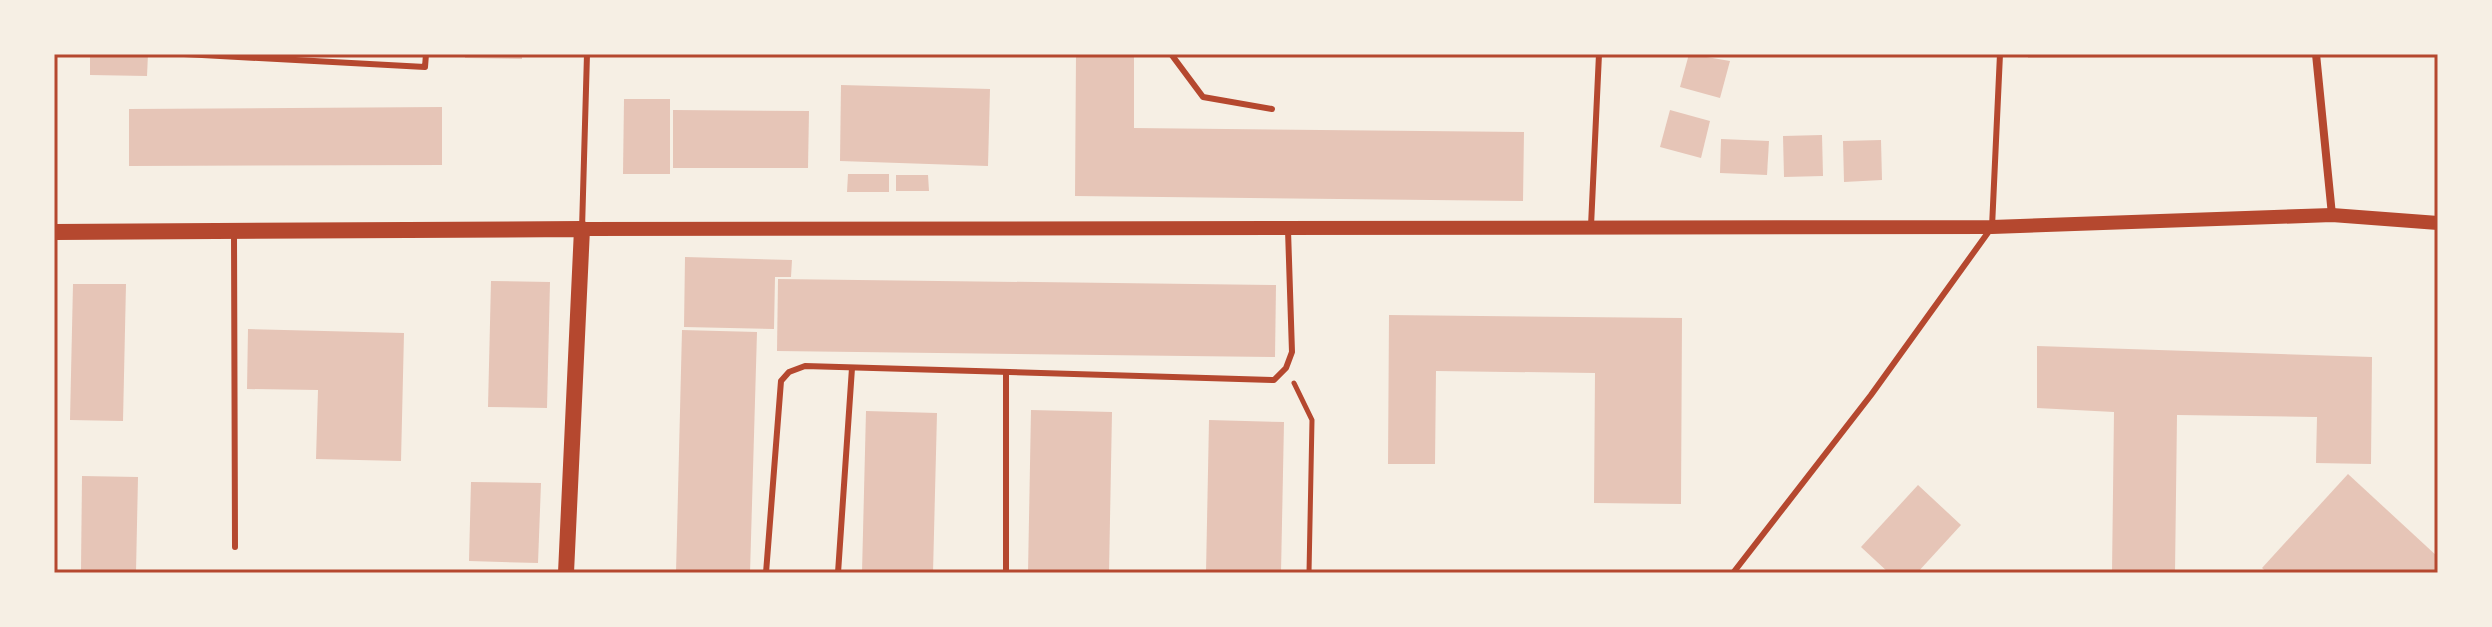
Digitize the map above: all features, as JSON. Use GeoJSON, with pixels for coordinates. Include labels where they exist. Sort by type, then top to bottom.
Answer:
{"type":"FeatureCollection","features":[{"type":"Feature","properties":{"kind":"main road"},"geometry":{"type":"LineString","coordinates":[[54,232],[582,229],[566,573]]}},
{"type":"Feature","properties":{"kind":"street"},"geometry":{"type":"LineString","coordinates":[[2316,54],[2332,215]]}},
{"type":"Feature","properties":{"kind":"street"},"geometry":{"type":"LineString","coordinates":[[582,229],[1992,227],[2332,215],[2438,223]]}},
{"type":"Feature","properties":{"kind":"lane"},"geometry":{"type":"LineString","coordinates":[[184,54],[425,67],[426,54]]}},
{"type":"Feature","properties":{"kind":"lane"},"geometry":{"type":"LineString","coordinates":[[582,229],[587,54]]}},
{"type":"Feature","properties":{"kind":"lane"},"geometry":{"type":"LineString","coordinates":[[1171,54],[1203,97],[1272,109]]}},
{"type":"Feature","properties":{"kind":"lane"},"geometry":{"type":"LineString","coordinates":[[1591,226],[1599,54]]}},
{"type":"Feature","properties":{"kind":"lane"},"geometry":{"type":"LineString","coordinates":[[1733,573],[1871,395],[1992,227],[2000,54]]}},
{"type":"Feature","properties":{"kind":"lane"},"geometry":{"type":"LineString","coordinates":[[766,573],[781,381],[789,372],[805,366],[1274,380],[1286,368],[1292,352],[1288,227]]}},
{"type":"Feature","properties":{"kind":"lane"},"geometry":{"type":"LineString","coordinates":[[234,233],[235,547]]}},
{"type":"Feature","properties":{"kind":"lane"},"geometry":{"type":"LineString","coordinates":[[838,573],[852,368]]}},
{"type":"Feature","properties":{"kind":"lane"},"geometry":{"type":"LineString","coordinates":[[1006,372],[1006,573]]}},
{"type":"Feature","properties":{"kind":"path"},"geometry":{"type":"LineString","coordinates":[[1286,368],[1312,420],[1309,573]]}},
{"type":"Feature","properties":{"kind":"building"},"geometry":{"type":"Polygon","coordinates":[[[90,54],[148,54],[147,76],[90,75],[90,54]]]}},
{"type":"Feature","properties":{"kind":"building"},"geometry":{"type":"Polygon","coordinates":[[[465,54],[522,54],[522,59],[465,58],[465,54]]]}},
{"type":"Feature","properties":{"kind":"building"},"geometry":{"type":"Polygon","coordinates":[[[1076,54],[1134,54],[1134,128],[1524,132],[1523,201],[1075,196],[1076,54]]]}},
{"type":"Feature","properties":{"kind":"building"},"geometry":{"type":"Polygon","coordinates":[[[1689,54],[1730,61],[1720,98],[1680,87],[1689,54]]]}},
{"type":"Feature","properties":{"kind":"building"},"geometry":{"type":"Polygon","coordinates":[[[2028,54],[2148,54],[2148,57],[2028,58],[2028,54]]]}},
{"type":"Feature","properties":{"kind":"building"},"geometry":{"type":"Polygon","coordinates":[[[841,85],[990,89],[988,166],[840,161],[841,85]]]}},
{"type":"Feature","properties":{"kind":"building"},"geometry":{"type":"Polygon","coordinates":[[[624,99],[670,99],[670,174],[623,174],[624,99]]]}},
{"type":"Feature","properties":{"kind":"building"},"geometry":{"type":"Polygon","coordinates":[[[442,107],[442,165],[129,166],[129,109],[442,107]]]}},
{"type":"Feature","properties":{"kind":"building"},"geometry":{"type":"Polygon","coordinates":[[[673,110],[809,111],[808,168],[673,168],[673,110]]]}},
{"type":"Feature","properties":{"kind":"building"},"geometry":{"type":"Polygon","coordinates":[[[1670,110],[1710,121],[1701,158],[1660,147],[1670,110]]]}},
{"type":"Feature","properties":{"kind":"building"},"geometry":{"type":"Polygon","coordinates":[[[1822,135],[1823,176],[1784,177],[1783,136],[1822,135]]]}},
{"type":"Feature","properties":{"kind":"building"},"geometry":{"type":"Polygon","coordinates":[[[1721,139],[1769,141],[1767,175],[1720,173],[1721,139]]]}},
{"type":"Feature","properties":{"kind":"building"},"geometry":{"type":"Polygon","coordinates":[[[1881,140],[1882,180],[1844,182],[1843,141],[1881,140]]]}},
{"type":"Feature","properties":{"kind":"building"},"geometry":{"type":"Polygon","coordinates":[[[848,174],[889,174],[889,192],[847,192],[848,174]]]}},
{"type":"Feature","properties":{"kind":"building"},"geometry":{"type":"Polygon","coordinates":[[[896,175],[928,175],[929,191],[896,191],[896,175]]]}},
{"type":"Feature","properties":{"kind":"building"},"geometry":{"type":"Polygon","coordinates":[[[685,257],[792,260],[791,277],[775,277],[774,329],[684,327],[685,257]]]}},
{"type":"Feature","properties":{"kind":"building"},"geometry":{"type":"Polygon","coordinates":[[[778,279],[1276,285],[1275,357],[777,351],[778,279]]]}},
{"type":"Feature","properties":{"kind":"building"},"geometry":{"type":"Polygon","coordinates":[[[491,281],[550,282],[547,408],[488,407],[491,281]]]}},
{"type":"Feature","properties":{"kind":"building"},"geometry":{"type":"Polygon","coordinates":[[[73,284],[126,284],[123,421],[70,420],[73,284]]]}},
{"type":"Feature","properties":{"kind":"building"},"geometry":{"type":"Polygon","coordinates":[[[1389,315],[1682,318],[1681,504],[1594,503],[1595,373],[1436,371],[1435,464],[1388,464],[1389,315]]]}},
{"type":"Feature","properties":{"kind":"building"},"geometry":{"type":"Polygon","coordinates":[[[248,329],[404,333],[401,461],[316,459],[318,390],[247,389],[248,329]]]}},
{"type":"Feature","properties":{"kind":"building"},"geometry":{"type":"Polygon","coordinates":[[[682,330],[757,332],[750,573],[676,573],[682,330]]]}},
{"type":"Feature","properties":{"kind":"building"},"geometry":{"type":"Polygon","coordinates":[[[2037,346],[2372,357],[2371,464],[2316,463],[2317,417],[2177,415],[2175,573],[2112,573],[2114,412],[2037,408],[2037,346]]]}},
{"type":"Feature","properties":{"kind":"building"},"geometry":{"type":"Polygon","coordinates":[[[1031,410],[1112,412],[1109,573],[1028,573],[1031,410]]]}},
{"type":"Feature","properties":{"kind":"building"},"geometry":{"type":"Polygon","coordinates":[[[866,411],[937,413],[933,573],[862,573],[866,411]]]}},
{"type":"Feature","properties":{"kind":"building"},"geometry":{"type":"Polygon","coordinates":[[[1209,420],[1284,422],[1281,573],[1206,573],[1209,420]]]}},
{"type":"Feature","properties":{"kind":"building"},"geometry":{"type":"Polygon","coordinates":[[[2348,474],[2438,557],[2438,573],[2268,573],[2262,568],[2348,474]]]}},
{"type":"Feature","properties":{"kind":"building"},"geometry":{"type":"Polygon","coordinates":[[[82,476],[138,477],[136,572],[81,571],[82,476]]]}},
{"type":"Feature","properties":{"kind":"building"},"geometry":{"type":"Polygon","coordinates":[[[471,482],[541,483],[538,563],[469,561],[471,482]]]}},
{"type":"Feature","properties":{"kind":"building"},"geometry":{"type":"Polygon","coordinates":[[[1918,485],[1961,525],[1917,573],[1889,573],[1861,547],[1918,485]]]}}]}
